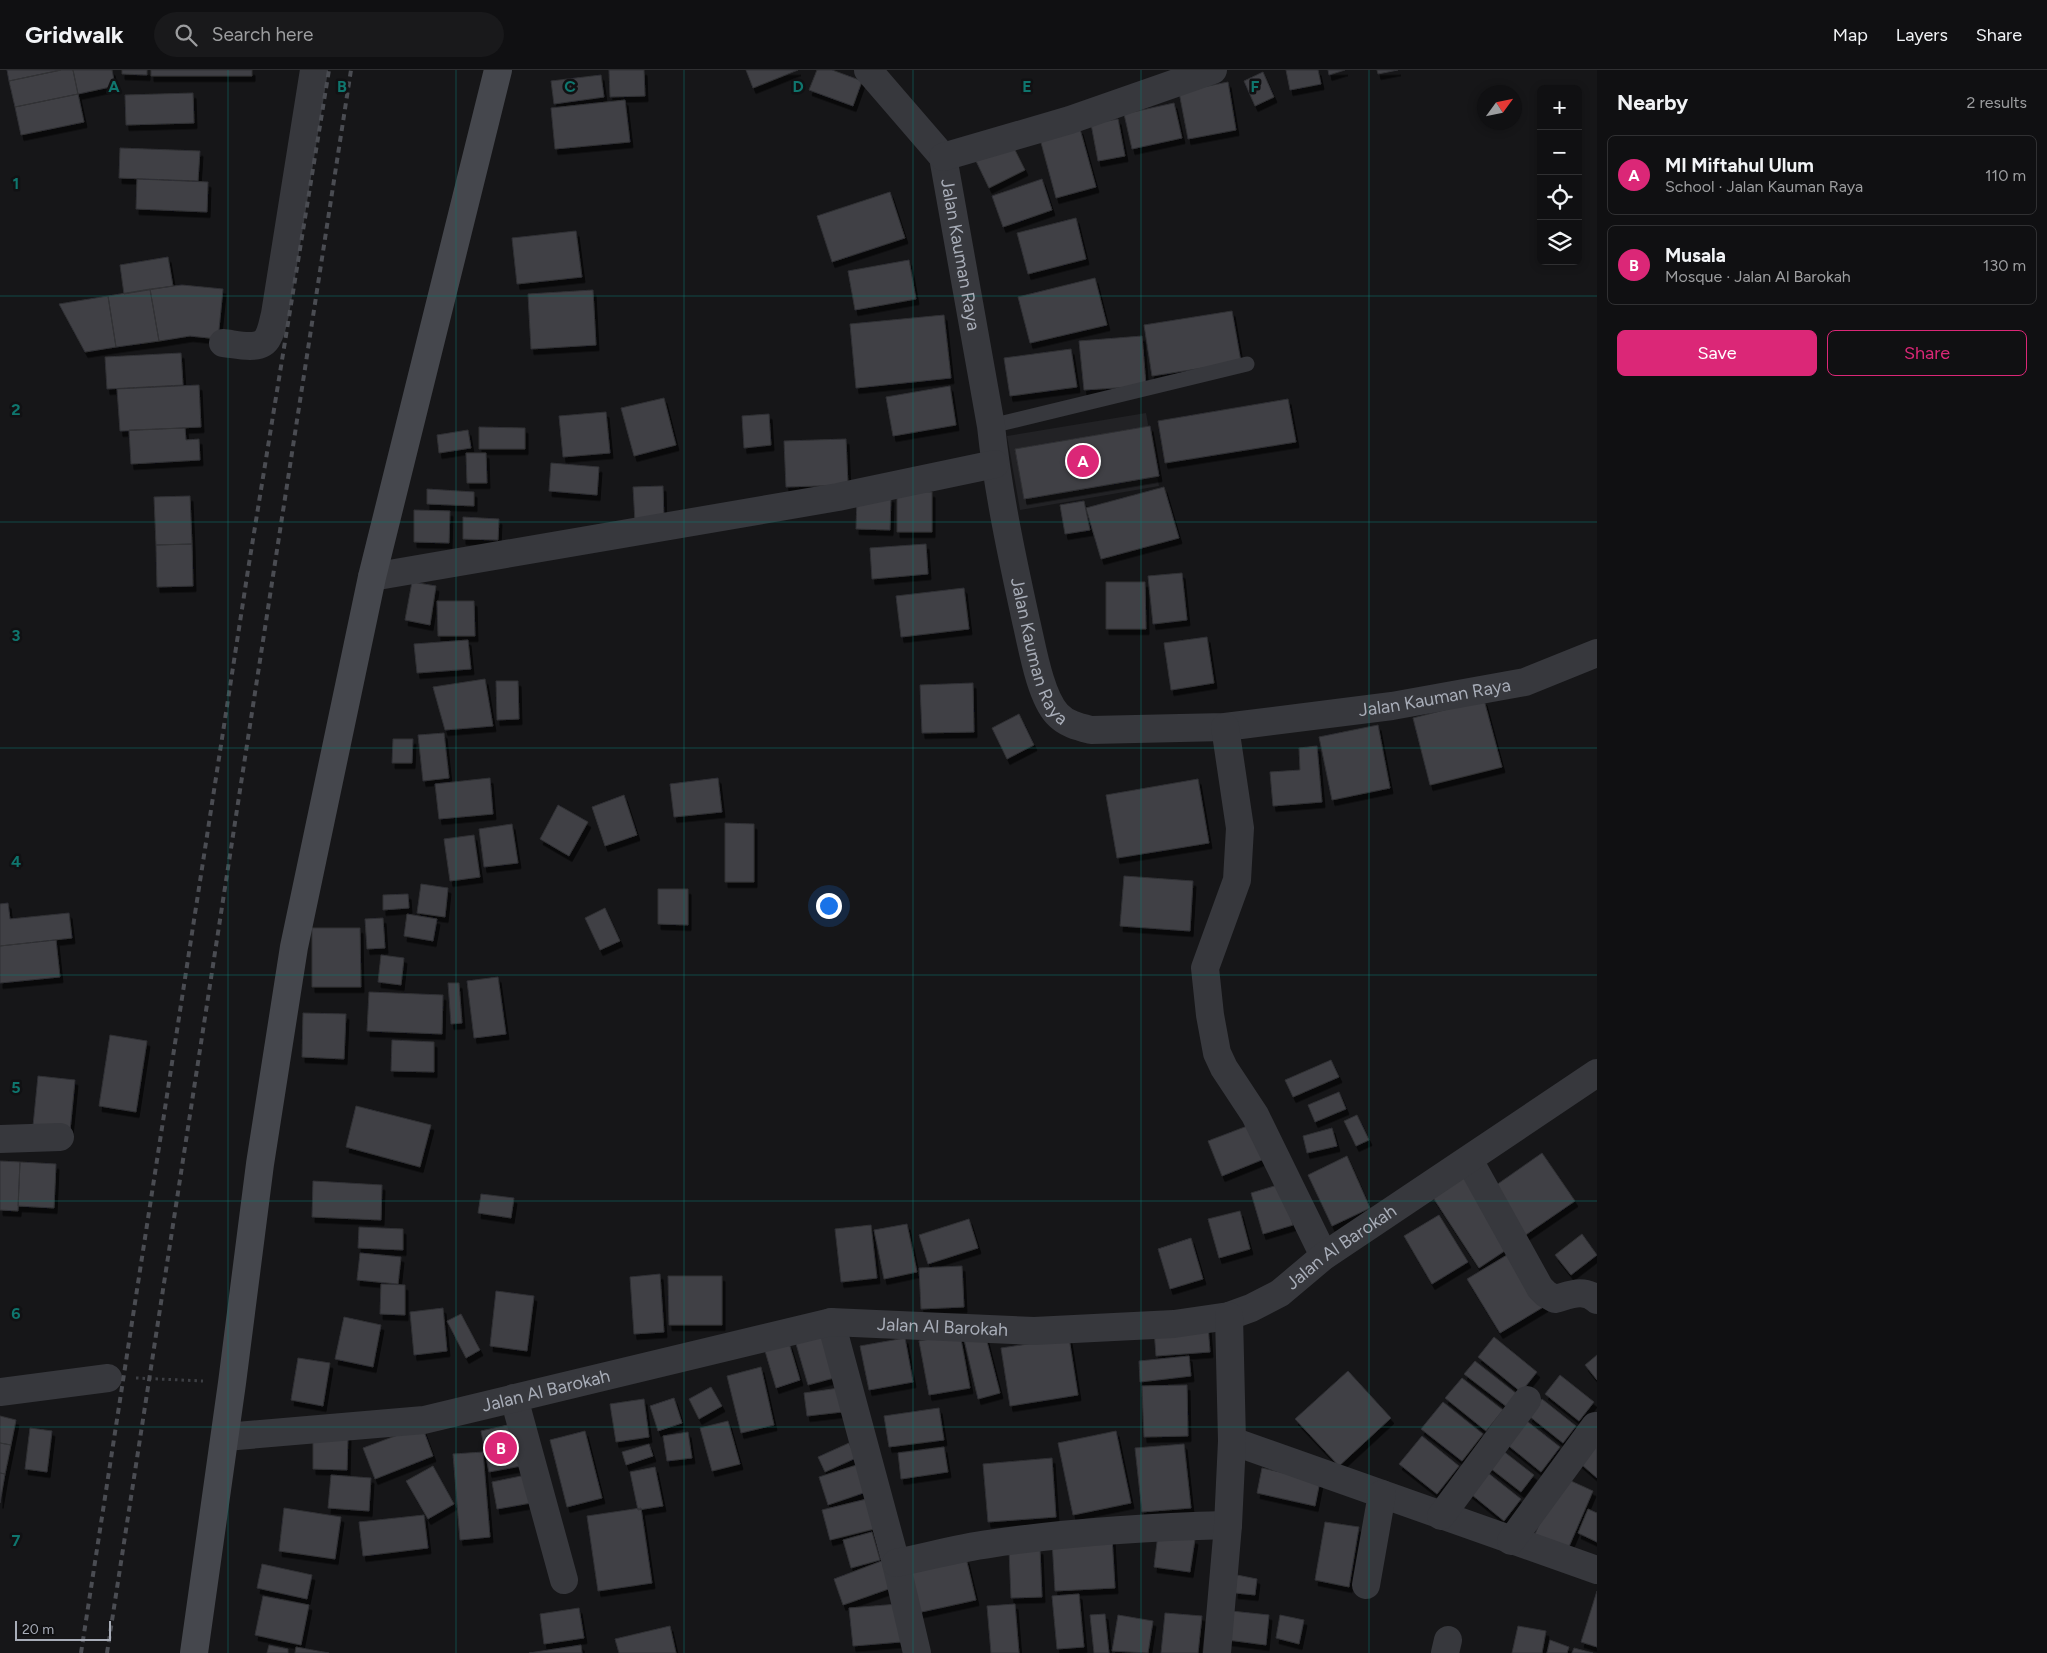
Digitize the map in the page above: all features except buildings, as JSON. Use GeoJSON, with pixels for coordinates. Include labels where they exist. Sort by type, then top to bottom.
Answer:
{"type":"FeatureCollection","features":[{"type":"Feature","properties":{"kind":"street"},"geometry":{"type":"LineString","coordinates":[[223,343],[252,346],[262,345],[268,339],[275,314],[314,70]]}},
{"type":"Feature","properties":{"kind":"street"},"geometry":{"type":"LineString","coordinates":[[194,1653],[225,1437],[260,1164],[294,947],[372,578],[498,70]]}},
{"type":"Feature","properties":{"kind":"street","name":"Jalan Kauman Raya"},"geometry":{"type":"LineString","coordinates":[[868,70],[943,157],[991,426],[995,464],[1032,646],[1047,698],[1057,714],[1072,724],[1091,730],[1225,727],[1392,706],[1525,682],[1597,653]]}},
{"type":"Feature","properties":{"kind":"street"},"geometry":{"type":"LineString","coordinates":[[943,157],[1070,120],[1213,70]]}},
{"type":"Feature","properties":{"kind":"street"},"geometry":{"type":"LineString","coordinates":[[372,578],[838,497],[995,464]]}},
{"type":"Feature","properties":{"kind":"street"},"geometry":{"type":"LineString","coordinates":[[1225,727],[1240,828],[1237,880],[1205,968],[1216,1053],[1255,1115],[1324,1256]]}},
{"type":"Feature","properties":{"kind":"street","name":"Jalan Al Barokah"},"geometry":{"type":"LineString","coordinates":[[225,1437],[424,1420],[831,1322],[1034,1331],[1174,1324],[1229,1316],[1251,1308],[1280,1293],[1324,1256],[1597,1073]]}},
{"type":"Feature","properties":{"kind":"street"},"geometry":{"type":"LineString","coordinates":[[0,1139],[60,1137]]}},
{"type":"Feature","properties":{"kind":"street"},"geometry":{"type":"LineString","coordinates":[[1469,1160],[1540,1288],[1555,1299],[1585,1293],[1597,1300]]}},
{"type":"Feature","properties":{"kind":"street"},"geometry":{"type":"LineString","coordinates":[[1217,1653],[1228,1525],[1232,1441],[1229,1316]]}},
{"type":"Feature","properties":{"kind":"street"},"geometry":{"type":"LineString","coordinates":[[831,1322],[896,1563],[918,1653]]}},
{"type":"Feature","properties":{"kind":"street"},"geometry":{"type":"LineString","coordinates":[[0,1392],[108,1378]]}},
{"type":"Feature","properties":{"kind":"street"},"geometry":{"type":"LineString","coordinates":[[514,1398],[564,1580]]}},
{"type":"Feature","properties":{"kind":"street"},"geometry":{"type":"LineString","coordinates":[[1441,1516],[1527,1400]]}},
{"type":"Feature","properties":{"kind":"street"},"geometry":{"type":"LineString","coordinates":[[1511,1541],[1595,1426]]}},
{"type":"Feature","properties":{"kind":"street"},"geometry":{"type":"LineString","coordinates":[[1232,1441],[1597,1570]]}},
{"type":"Feature","properties":{"kind":"street"},"geometry":{"type":"LineString","coordinates":[[1366,1585],[1382,1494]]}},
{"type":"Feature","properties":{"kind":"street"},"geometry":{"type":"LineString","coordinates":[[896,1563],[987,1544],[1065,1534],[1151,1527],[1228,1525]]}},
{"type":"Feature","properties":{"kind":"lane"},"geometry":{"type":"LineString","coordinates":[[991,426],[1247,364]]}},
{"type":"Feature","properties":{"kind":"path"},"geometry":{"type":"LineString","coordinates":[[108,1378],[232,1383]]}},
{"type":"Feature","properties":{"kind":"shaded area"},"geometry":{"type":"Polygon","coordinates":[[[1146,413],[1159,486],[1020,510],[1007,436],[1146,413]]]}},
{"type":"Feature","properties":{"kind":"railway"},"geometry":{"type":"LineString","coordinates":[[81,1653],[248,570],[329,70]]}},
{"type":"Feature","properties":{"kind":"railway"},"geometry":{"type":"LineString","coordinates":[[107,1653],[351,70]]}},
{"type":"Feature","properties":{"kind":"place","name":"MI Miftahul Ulum"},"geometry":{"type":"Point","coordinates":[1083,461]}},
{"type":"Feature","properties":{"kind":"place","name":"Musala"},"geometry":{"type":"Point","coordinates":[501,1448]}}]}
